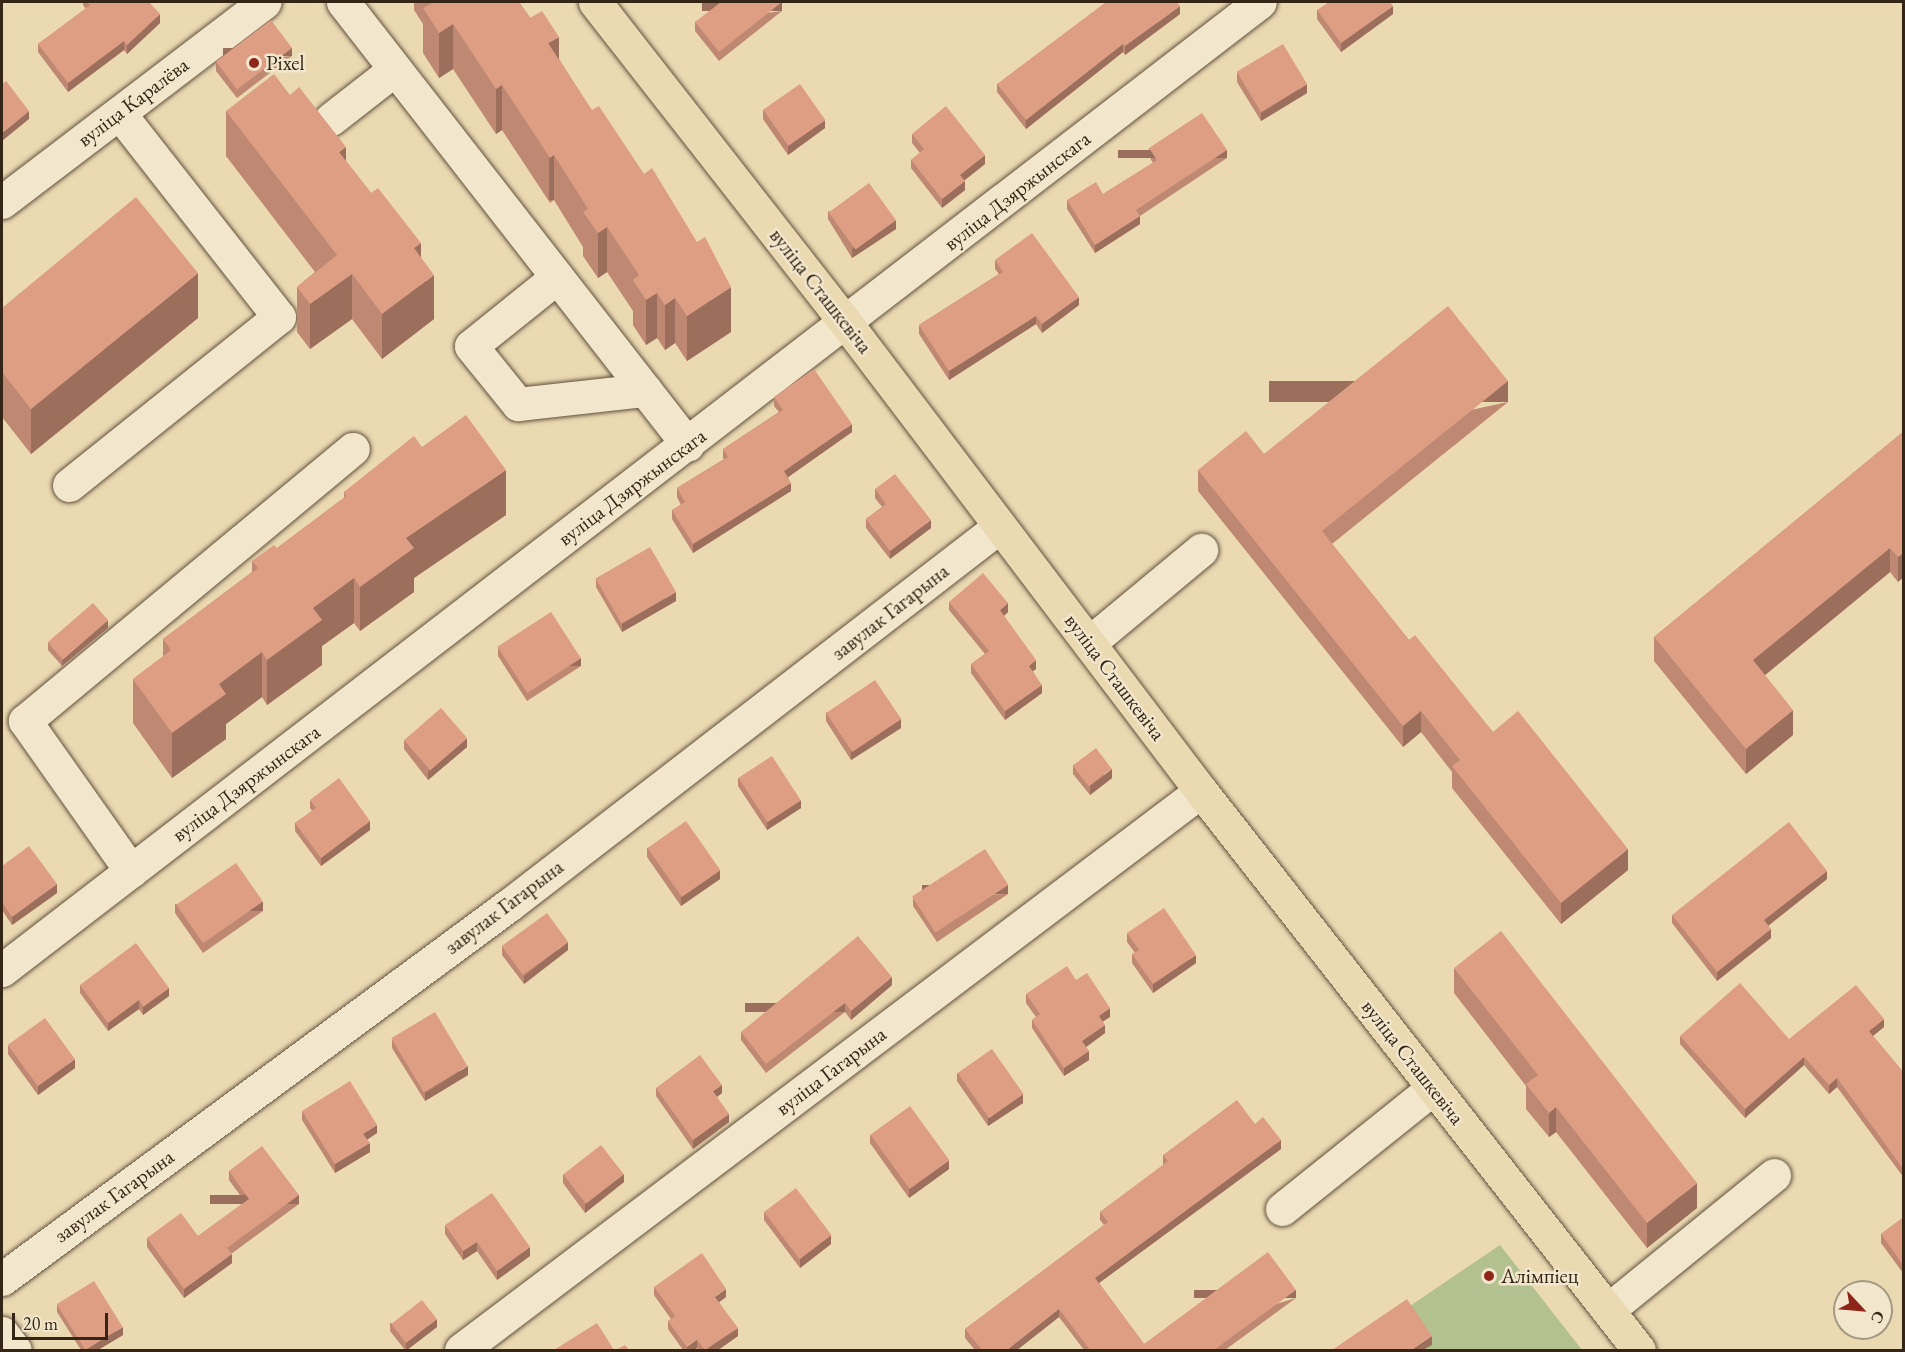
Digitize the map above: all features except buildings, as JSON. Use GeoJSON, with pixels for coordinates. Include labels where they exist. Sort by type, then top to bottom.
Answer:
{"type":"FeatureCollection","features":[{"type":"Feature","properties":{"kind":"main road","name":"вуліца Сташкевіча"},"geometry":{"type":"LineString","coordinates":[[595,2],[846,323],[1202,791],[1639,1350]]}},
{"type":"Feature","properties":{"kind":"street","name":"вуліца Каралёва"},"geometry":{"type":"LineString","coordinates":[[2,202],[264,2]]}},
{"type":"Feature","properties":{"kind":"street"},"geometry":{"type":"LineString","coordinates":[[343,2],[688,445]]}},
{"type":"Feature","properties":{"kind":"street","name":"вуліца Дзяржынскага"},"geometry":{"type":"LineString","coordinates":[[2,970],[688,445],[1260,2]]}},
{"type":"Feature","properties":{"kind":"street"},"geometry":{"type":"LineString","coordinates":[[331,119],[395,69]]}},
{"type":"Feature","properties":{"kind":"street"},"geometry":{"type":"LineString","coordinates":[[69,485],[279,317],[119,113]]}},
{"type":"Feature","properties":{"kind":"street"},"geometry":{"type":"LineString","coordinates":[[557,277],[471,346],[518,404],[645,390]]}},
{"type":"Feature","properties":{"kind":"street"},"geometry":{"type":"LineString","coordinates":[[131,871],[25,721],[353,449]]}},
{"type":"Feature","properties":{"kind":"street","name":"завулак Гагарына"},"geometry":{"type":"LineString","coordinates":[[2,1279],[509,905],[1000,526]]}},
{"type":"Feature","properties":{"kind":"street"},"geometry":{"type":"LineString","coordinates":[[1089,643],[1201,550]]}},
{"type":"Feature","properties":{"kind":"street","name":"вуліца Гагарына"},"geometry":{"type":"LineString","coordinates":[[461,1350],[1202,791]]}},
{"type":"Feature","properties":{"kind":"street"},"geometry":{"type":"LineString","coordinates":[[1282,1209],[1433,1088]]}},
{"type":"Feature","properties":{"kind":"street"},"geometry":{"type":"LineString","coordinates":[[1608,1310],[1774,1175]]}},
{"type":"Feature","properties":{"kind":"street"},"geometry":{"type":"LineString","coordinates":[[2,1333],[15,1350]]}},
{"type":"Feature","properties":{"kind":"green space","name":"Алімпіец"},"geometry":{"type":"Polygon","coordinates":[[[1500,1245],[1582,1350],[1423,1350],[1431,1344],[1407,1308],[1500,1245]]]}},
{"type":"Feature","properties":{"kind":"place","name":"Pixel"},"geometry":{"type":"Point","coordinates":[254,63]}},
{"type":"Feature","properties":{"kind":"place","name":"Алімпіец"},"geometry":{"type":"Point","coordinates":[1489,1276]}}]}
